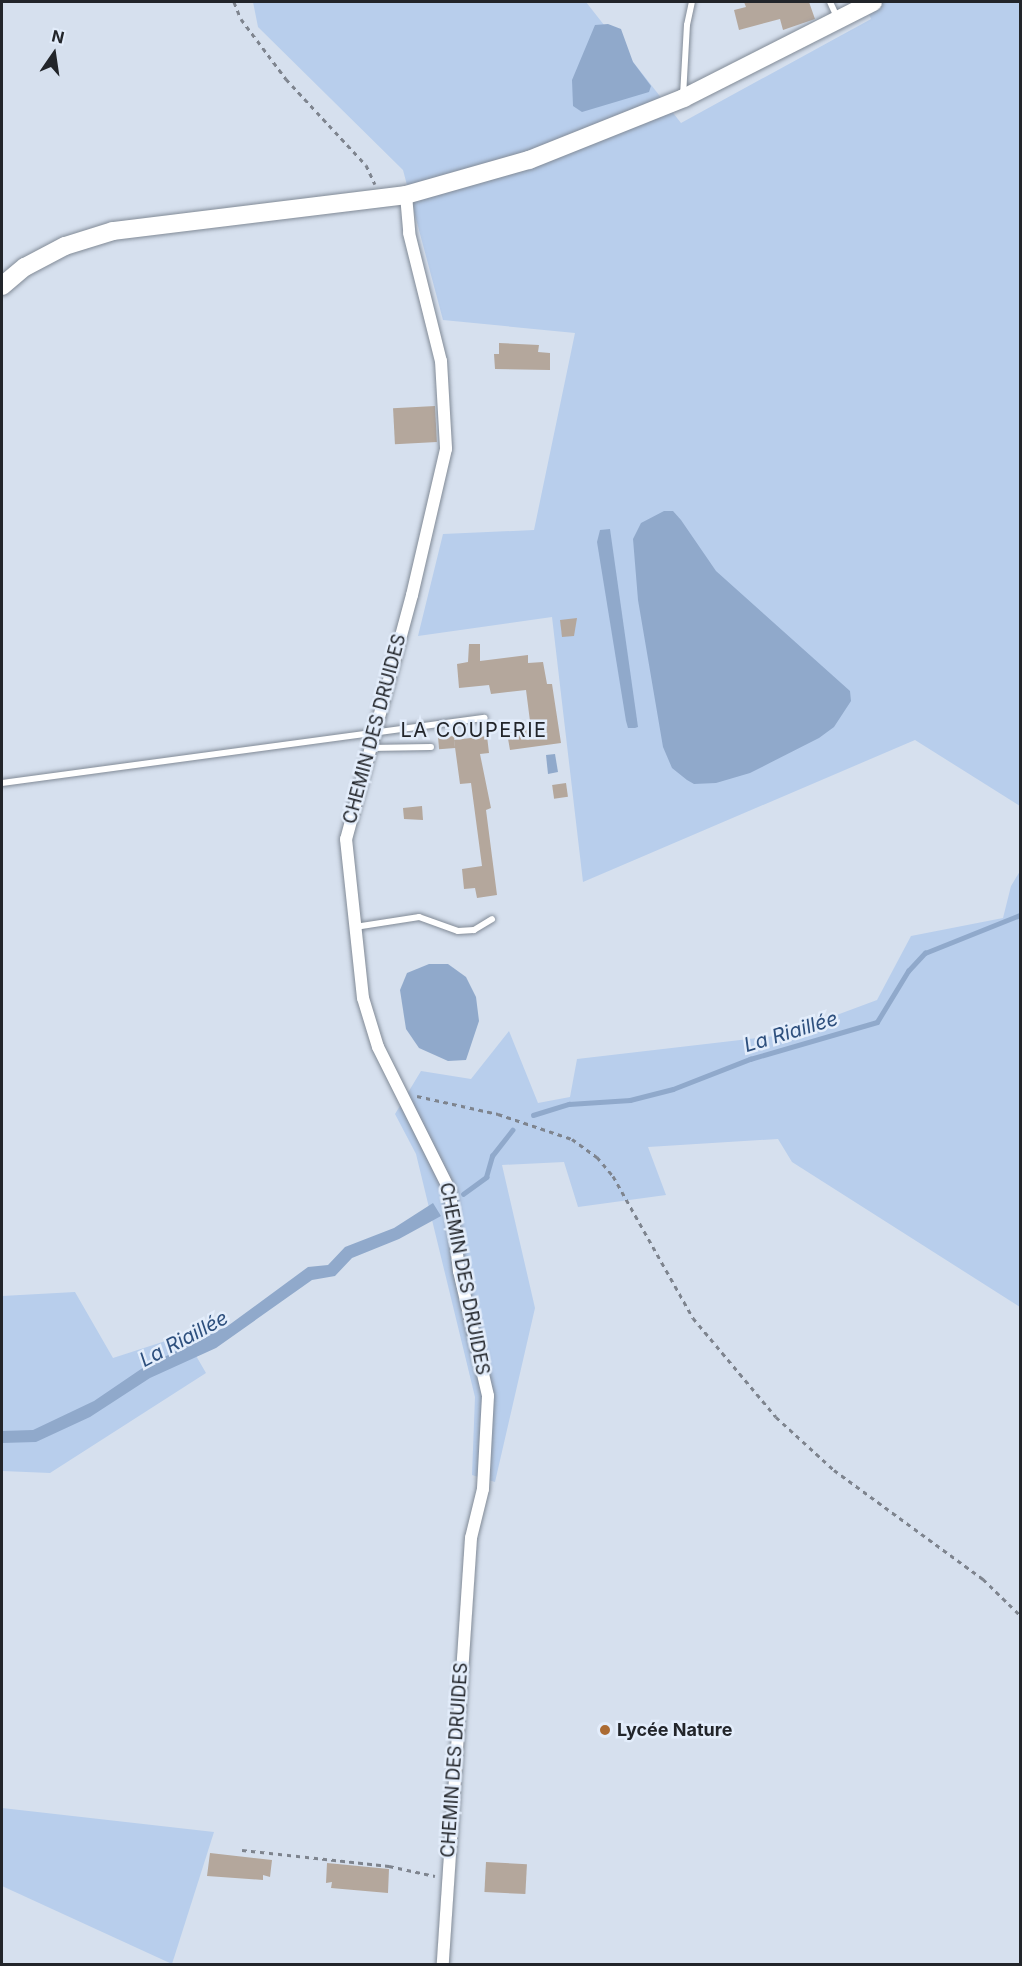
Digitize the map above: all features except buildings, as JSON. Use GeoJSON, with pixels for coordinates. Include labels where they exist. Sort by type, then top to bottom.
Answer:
{"type":"FeatureCollection","features":[{"type":"Feature","properties":{"kind":"street"},"geometry":{"type":"LineString","coordinates":[[2,286],[25,267],[65,246],[113,231],[406,195],[529,160],[684,98],[873,2]]}},
{"type":"Feature","properties":{"kind":"street","name":"CHEMIN DES DRUIDES"},"geometry":{"type":"LineString","coordinates":[[406,195],[409,233],[441,361],[446,449],[415,584],[346,839],[353,927],[363,998],[378,1047],[450,1191],[459,1271],[488,1396],[483,1489],[471,1538],[446,1878],[443,1965]]}},
{"type":"Feature","properties":{"kind":"lane"},"geometry":{"type":"LineString","coordinates":[[684,98],[687,25],[693,2]]}},
{"type":"Feature","properties":{"kind":"lane"},"geometry":{"type":"LineString","coordinates":[[830,2],[838,19]]}},
{"type":"Feature","properties":{"kind":"lane"},"geometry":{"type":"LineString","coordinates":[[2,783],[341,739],[374,731],[485,718]]}},
{"type":"Feature","properties":{"kind":"lane"},"geometry":{"type":"LineString","coordinates":[[369,748],[431,747]]}},
{"type":"Feature","properties":{"kind":"lane"},"geometry":{"type":"LineString","coordinates":[[353,927],[419,917],[458,931],[474,930],[492,919]]}},
{"type":"Feature","properties":{"kind":"path"},"geometry":{"type":"LineString","coordinates":[[234,2],[241,19],[286,79],[366,165],[382,199]]}},
{"type":"Feature","properties":{"kind":"path"},"geometry":{"type":"LineString","coordinates":[[400,1092],[498,1114],[572,1139],[597,1157],[613,1176],[693,1318],[776,1418],[834,1470],[982,1579],[1020,1615]]}},
{"type":"Feature","properties":{"kind":"path"},"geometry":{"type":"LineString","coordinates":[[242,1850],[389,1866],[446,1878]]}},
{"type":"Feature","properties":{"kind":"shaded area"},"geometry":{"type":"Polygon","coordinates":[[[253,2],[586,2],[681,123],[871,19],[864,2],[1020,2],[1020,806],[915,740],[583,882],[552,617],[418,636],[443,534],[534,530],[575,333],[443,320],[403,170],[258,27],[253,2]]]}},
{"type":"Feature","properties":{"kind":"shaded area"},"geometry":{"type":"Polygon","coordinates":[[[608,24],[621,29],[633,62],[651,86],[649,92],[582,112],[573,106],[572,80],[595,25],[608,24]]]}},
{"type":"Feature","properties":{"kind":"shaded area"},"geometry":{"type":"Polygon","coordinates":[[[664,511],[673,511],[681,520],[716,571],[850,691],[851,701],[834,727],[819,738],[750,773],[716,783],[694,784],[687,780],[672,768],[663,747],[638,600],[633,539],[641,523],[664,511]]]}},
{"type":"Feature","properties":{"kind":"shaded area"},"geometry":{"type":"Polygon","coordinates":[[[610,529],[638,727],[635,728],[628,728],[626,721],[597,542],[600,530],[610,529]]]}},
{"type":"Feature","properties":{"kind":"shaded area"},"geometry":{"type":"Polygon","coordinates":[[[555,754],[558,772],[548,774],[546,755],[555,754]]]}},
{"type":"Feature","properties":{"kind":"shaded area"},"geometry":{"type":"Polygon","coordinates":[[[1020,871],[1020,1307],[792,1162],[778,1139],[648,1147],[666,1195],[578,1207],[564,1162],[502,1165],[535,1308],[495,1482],[472,1475],[475,1397],[416,1154],[395,1114],[421,1071],[471,1079],[509,1031],[538,1103],[570,1097],[577,1059],[783,1035],[877,1000],[911,936],[1003,918],[1011,886],[1020,871]]]}},
{"type":"Feature","properties":{"kind":"shaded area"},"geometry":{"type":"Polygon","coordinates":[[[429,964],[448,964],[466,977],[476,997],[479,1021],[466,1060],[448,1061],[419,1048],[406,1029],[400,990],[407,973],[429,964]]]}},
{"type":"Feature","properties":{"kind":"shaded area"},"geometry":{"type":"Polygon","coordinates":[[[433,1203],[441,1216],[399,1239],[352,1258],[335,1276],[312,1280],[216,1348],[150,1378],[90,1417],[36,1442],[2,1443],[2,1431],[33,1430],[94,1401],[144,1367],[229,1325],[308,1267],[328,1265],[345,1247],[394,1228],[433,1203]]]}},
{"type":"Feature","properties":{"kind":"shaded area"},"geometry":{"type":"Polygon","coordinates":[[[75,1292],[113,1358],[184,1335],[206,1373],[50,1473],[2,1471],[2,1296],[75,1292]]]}},
{"type":"Feature","properties":{"kind":"shaded area"},"geometry":{"type":"Polygon","coordinates":[[[2,1808],[214,1832],[172,1964],[2,1886],[2,1808]]]}},
{"type":"Feature","properties":{"kind":"waterway","name":"La Riaillée"},"geometry":{"type":"LineString","coordinates":[[533,1115],[569,1104],[630,1100],[673,1089],[750,1059],[877,1022],[908,971],[925,953],[1020,915]]}},
{"type":"Feature","properties":{"kind":"waterway","name":"La Riaillée"},"geometry":{"type":"LineString","coordinates":[[463,1194],[486,1177],[492,1156],[512,1130]]}},
{"type":"Feature","properties":{"kind":"place","name":"Lycée Nature"},"geometry":{"type":"Point","coordinates":[605,1730]}},
{"type":"Feature","properties":{"kind":"district","name":"LA COUPERIE"},"geometry":{"type":"Point","coordinates":[474,730]}}]}
